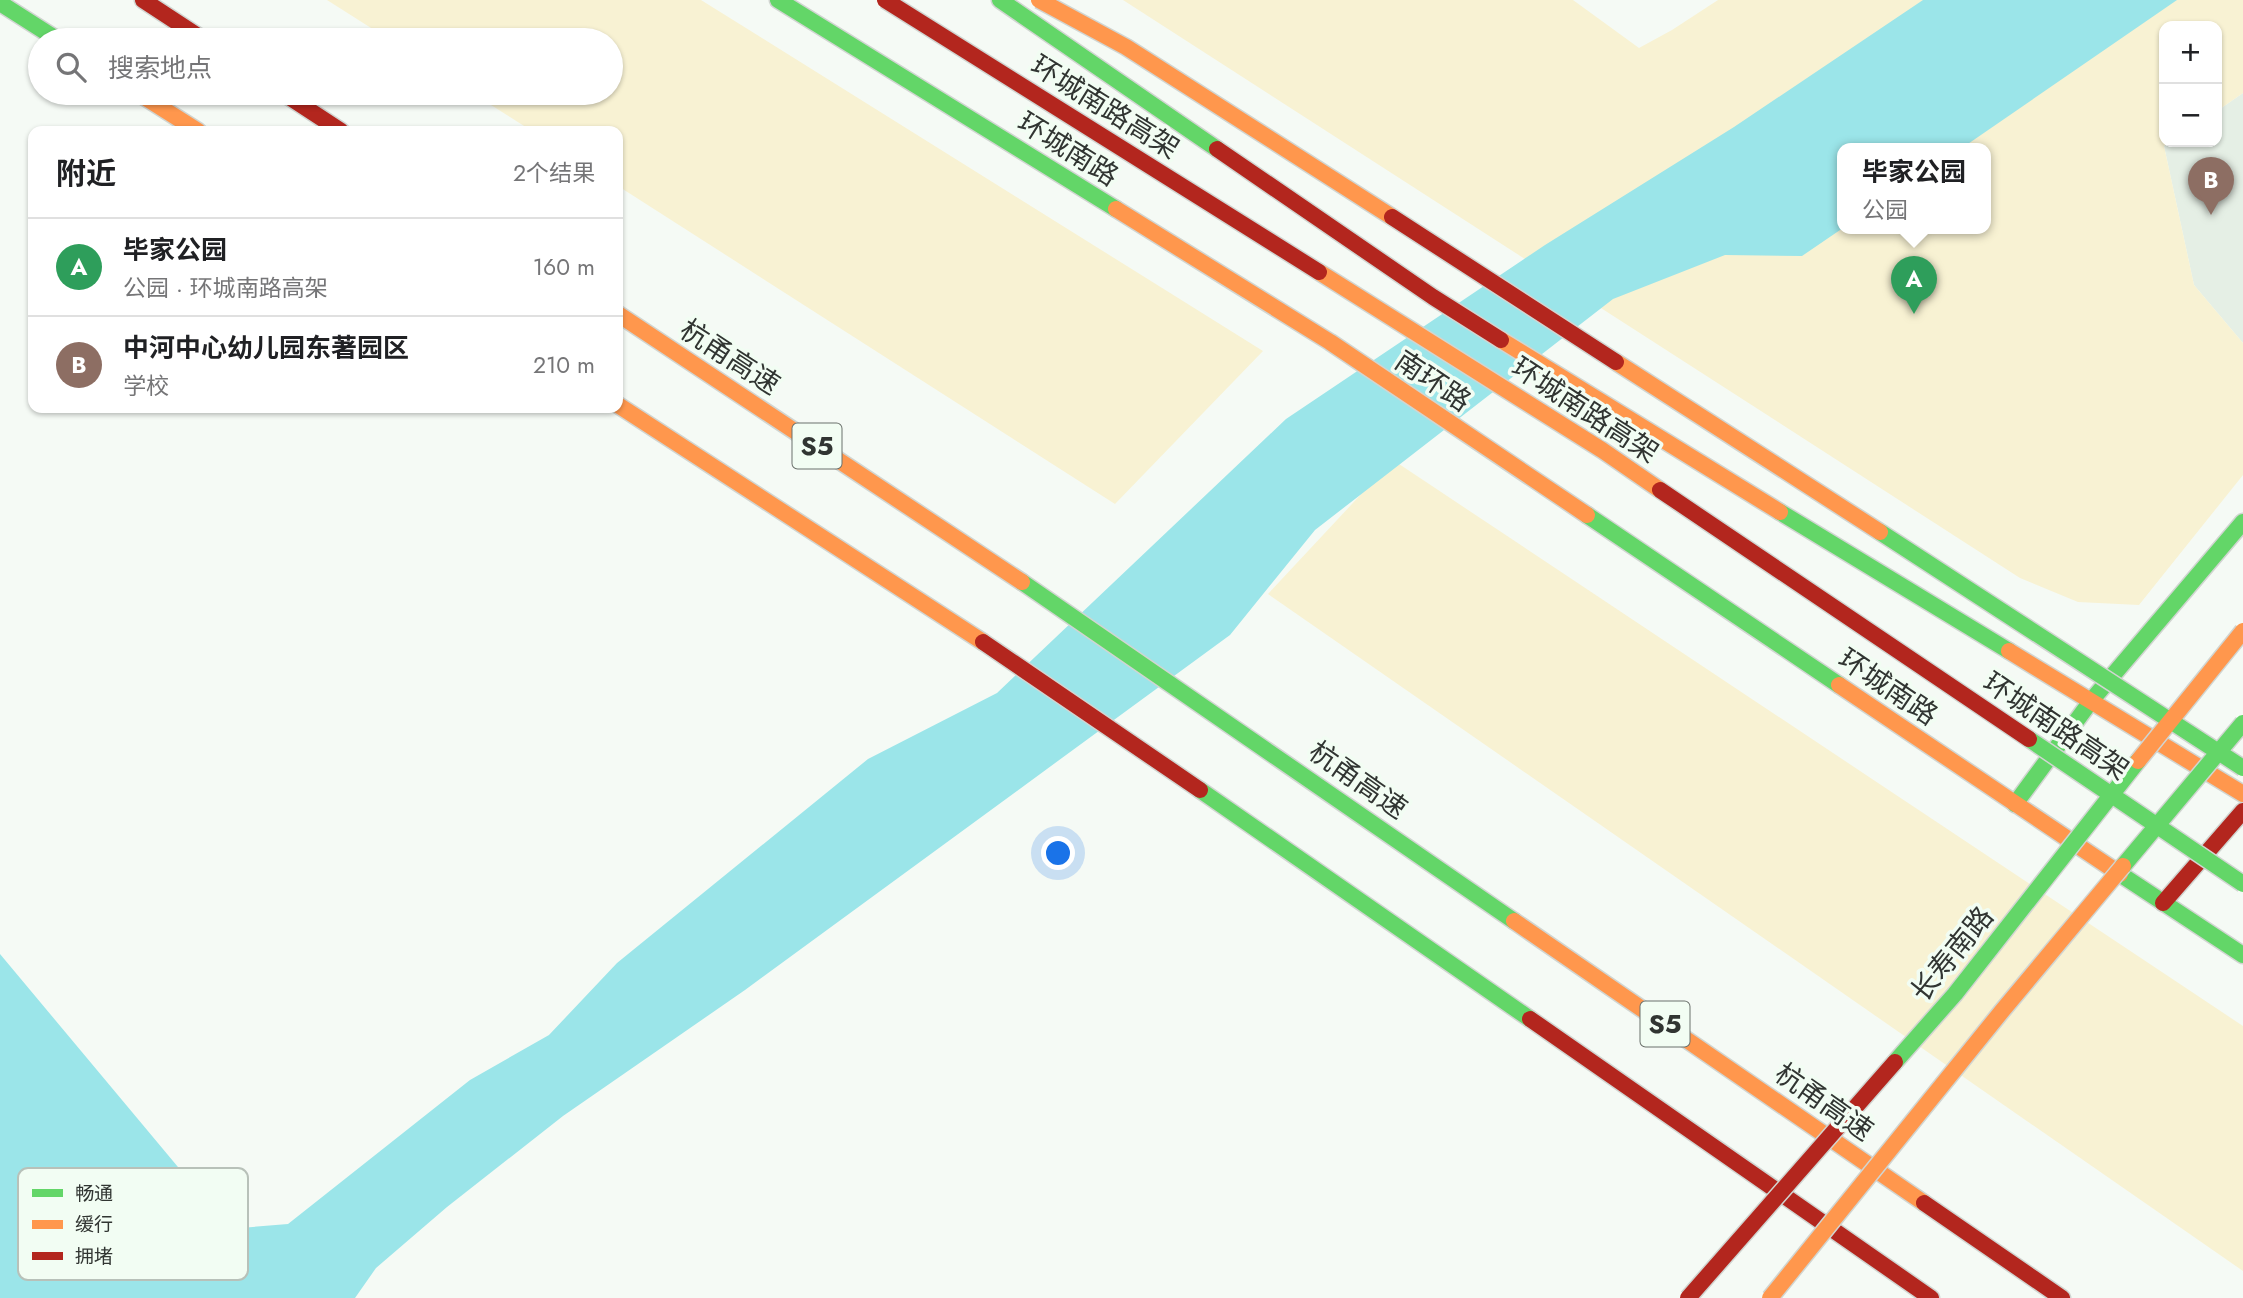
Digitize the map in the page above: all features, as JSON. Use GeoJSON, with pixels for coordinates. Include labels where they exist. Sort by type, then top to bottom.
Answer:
{"type":"FeatureCollection","features":[{"type":"Feature","properties":{"kind":"main road"},"geometry":{"type":"LineString","coordinates":[[143,0],[186,28]]}},
{"type":"Feature","properties":{"kind":"main road","name":"环城南路"},"geometry":{"type":"LineString","coordinates":[[778,0],[1330,342]]}},
{"type":"Feature","properties":{"kind":"main road","name":"环城南路高架"},"geometry":{"type":"LineString","coordinates":[[885,0],[1602,450],[2243,884]]}},
{"type":"Feature","properties":{"kind":"main road"},"geometry":{"type":"LineString","coordinates":[[1000,0],[1433,297],[1562,379],[2243,794]]}},
{"type":"Feature","properties":{"kind":"main road","name":"环城南路高架"},"geometry":{"type":"LineString","coordinates":[[1040,0],[1126,47],[2243,768]]}},
{"type":"Feature","properties":{"kind":"main road"},"geometry":{"type":"LineString","coordinates":[[1063,0],[1126,47]]}},
{"type":"Feature","properties":{"kind":"main road"},"geometry":{"type":"LineString","coordinates":[[0,3],[39,28]]}},
{"type":"Feature","properties":{"kind":"main road"},"geometry":{"type":"LineString","coordinates":[[157,105],[190,126]]}},
{"type":"Feature","properties":{"kind":"main road"},"geometry":{"type":"LineString","coordinates":[[301,105],[333,126]]}},
{"type":"Feature","properties":{"kind":"main road","name":"杭甬高速"},"geometry":{"type":"LineString","coordinates":[[623,317],[1016,578],[2062,1298]]}},
{"type":"Feature","properties":{"kind":"main road","name":"南环路"},"geometry":{"type":"LineString","coordinates":[[1330,342],[1506,462]]}},
{"type":"Feature","properties":{"kind":"main road","name":"S5"},"geometry":{"type":"LineString","coordinates":[[623,408],[987,645],[1931,1298]]}},
{"type":"Feature","properties":{"kind":"main road","name":"环城南路"},"geometry":{"type":"LineString","coordinates":[[1506,462],[2243,955]]}},
{"type":"Feature","properties":{"kind":"main road"},"geometry":{"type":"LineString","coordinates":[[2015,804],[2091,701],[2243,522]]}},
{"type":"Feature","properties":{"kind":"main road","name":"长寿南路"},"geometry":{"type":"LineString","coordinates":[[1688,1298],[1955,994],[2243,631]]}},
{"type":"Feature","properties":{"kind":"main road"},"geometry":{"type":"LineString","coordinates":[[1770,1298],[2002,1011],[2243,723]]}},
{"type":"Feature","properties":{"kind":"main road"},"geometry":{"type":"LineString","coordinates":[[2163,903],[2243,811]]}},
{"type":"Feature","properties":{"kind":"shaded area"},"geometry":{"type":"Polygon","coordinates":[[[327,0],[701,0],[1263,351],[1115,504],[623,189],[623,126],[524,126],[491,105],[623,105],[623,28],[371,28],[327,0]]]}},
{"type":"Feature","properties":{"kind":"shaded area"},"geometry":{"type":"Polygon","coordinates":[[[1123,0],[1573,0],[1639,48],[1718,0],[2243,0],[2243,93],[2222,108],[2222,21],[2159,21],[2159,147],[2164,147],[2194,285],[2243,343],[2243,475],[2139,605],[2078,602],[2020,578],[1123,0]]]}},
{"type":"Feature","properties":{"kind":"shaded area"},"geometry":{"type":"Polygon","coordinates":[[[2243,93],[2243,343],[2194,285],[2164,147],[2222,147],[2222,108],[2243,93]]]}},
{"type":"Feature","properties":{"kind":"shaded area"},"geometry":{"type":"Polygon","coordinates":[[[1393,460],[2243,1026],[2243,1271],[1268,594],[1393,460]]]}},
{"type":"Feature","properties":{"kind":"water"},"geometry":{"type":"Polygon","coordinates":[[[1923,0],[2177,0],[1969,143],[1837,143],[1837,232],[1802,256],[1725,255],[1613,299],[1315,530],[1230,635],[745,990],[563,1116],[447,1207],[376,1268],[355,1298],[0,1298],[0,954],[179,1168],[18,1168],[18,1280],[248,1280],[248,1227],[288,1224],[470,1080],[549,1035],[617,963],[868,759],[997,693],[1286,419],[1545,245],[1734,127],[1923,0]]]}},
{"type":"Feature","properties":{"kind":"traffic: fast"},"geometry":{"type":"LineString","coordinates":[[778,0],[1116,209]]}},
{"type":"Feature","properties":{"kind":"traffic: fast"},"geometry":{"type":"LineString","coordinates":[[1000,0],[1217,149]]}},
{"type":"Feature","properties":{"kind":"traffic: fast"},"geometry":{"type":"LineString","coordinates":[[0,3],[39,28]]}},
{"type":"Feature","properties":{"kind":"traffic: fast"},"geometry":{"type":"LineString","coordinates":[[1780,512],[2009,651]]}},
{"type":"Feature","properties":{"kind":"traffic: fast"},"geometry":{"type":"LineString","coordinates":[[1587,515],[1839,685]]}},
{"type":"Feature","properties":{"kind":"traffic: fast"},"geometry":{"type":"LineString","coordinates":[[2015,804],[2091,701],[2243,522]]}},
{"type":"Feature","properties":{"kind":"traffic: fast"},"geometry":{"type":"LineString","coordinates":[[1880,532],[2243,768]]}},
{"type":"Feature","properties":{"kind":"traffic: fast"},"geometry":{"type":"LineString","coordinates":[[1022,582],[1514,921]]}},
{"type":"Feature","properties":{"kind":"traffic: fast"},"geometry":{"type":"LineString","coordinates":[[2123,866],[2243,723]]}},
{"type":"Feature","properties":{"kind":"traffic: fast"},"geometry":{"type":"LineString","coordinates":[[2029,739],[2243,884]]}},
{"type":"Feature","properties":{"kind":"traffic: fast"},"geometry":{"type":"LineString","coordinates":[[1895,1062],[1955,994],[2138,761]]}},
{"type":"Feature","properties":{"kind":"traffic: fast"},"geometry":{"type":"LineString","coordinates":[[1200,790],[1530,1019]]}},
{"type":"Feature","properties":{"kind":"traffic: fast"},"geometry":{"type":"LineString","coordinates":[[2120,874],[2243,955]]}},
{"type":"Feature","properties":{"kind":"traffic: slow"},"geometry":{"type":"LineString","coordinates":[[1039,0],[1126,47],[1392,217]]}},
{"type":"Feature","properties":{"kind":"traffic: slow"},"geometry":{"type":"LineString","coordinates":[[157,105],[190,126]]}},
{"type":"Feature","properties":{"kind":"traffic: slow"},"geometry":{"type":"LineString","coordinates":[[1116,209],[1330,342],[1587,515]]}},
{"type":"Feature","properties":{"kind":"traffic: slow"},"geometry":{"type":"LineString","coordinates":[[1319,272],[1602,450],[1660,490]]}},
{"type":"Feature","properties":{"kind":"traffic: slow"},"geometry":{"type":"LineString","coordinates":[[623,317],[1022,582]]}},
{"type":"Feature","properties":{"kind":"traffic: slow"},"geometry":{"type":"LineString","coordinates":[[1501,340],[1780,512]]}},
{"type":"Feature","properties":{"kind":"traffic: slow"},"geometry":{"type":"LineString","coordinates":[[1616,362],[1880,532]]}},
{"type":"Feature","properties":{"kind":"traffic: slow"},"geometry":{"type":"LineString","coordinates":[[623,408],[983,642]]}},
{"type":"Feature","properties":{"kind":"traffic: slow"},"geometry":{"type":"LineString","coordinates":[[2138,761],[2243,631]]}},
{"type":"Feature","properties":{"kind":"traffic: slow"},"geometry":{"type":"LineString","coordinates":[[2009,651],[2243,794]]}},
{"type":"Feature","properties":{"kind":"traffic: slow"},"geometry":{"type":"LineString","coordinates":[[1839,685],[2120,874]]}},
{"type":"Feature","properties":{"kind":"traffic: slow"},"geometry":{"type":"LineString","coordinates":[[1770,1298],[2123,866]]}},
{"type":"Feature","properties":{"kind":"traffic: slow"},"geometry":{"type":"LineString","coordinates":[[1514,921],[1924,1203]]}},
{"type":"Feature","properties":{"kind":"traffic: jam"},"geometry":{"type":"LineString","coordinates":[[143,0],[186,28]]}},
{"type":"Feature","properties":{"kind":"traffic: jam"},"geometry":{"type":"LineString","coordinates":[[885,0],[1319,272]]}},
{"type":"Feature","properties":{"kind":"traffic: jam"},"geometry":{"type":"LineString","coordinates":[[301,105],[333,126]]}},
{"type":"Feature","properties":{"kind":"traffic: jam"},"geometry":{"type":"LineString","coordinates":[[1217,149],[1433,297],[1501,340]]}},
{"type":"Feature","properties":{"kind":"traffic: jam"},"geometry":{"type":"LineString","coordinates":[[1392,217],[1616,362]]}},
{"type":"Feature","properties":{"kind":"traffic: jam"},"geometry":{"type":"LineString","coordinates":[[1660,490],[2029,739]]}},
{"type":"Feature","properties":{"kind":"traffic: jam"},"geometry":{"type":"LineString","coordinates":[[983,642],[1200,790]]}},
{"type":"Feature","properties":{"kind":"traffic: jam"},"geometry":{"type":"LineString","coordinates":[[2163,903],[2243,811]]}},
{"type":"Feature","properties":{"kind":"traffic: jam"},"geometry":{"type":"LineString","coordinates":[[1530,1019],[1931,1298]]}},
{"type":"Feature","properties":{"kind":"traffic: jam"},"geometry":{"type":"LineString","coordinates":[[1688,1298],[1895,1062]]}},
{"type":"Feature","properties":{"kind":"traffic: jam"},"geometry":{"type":"LineString","coordinates":[[1924,1203],[2062,1298]]}},
{"type":"Feature","properties":{"kind":"place","name":"中河中心幼儿园东著园区"},"geometry":{"type":"Point","coordinates":[2211,215]}},
{"type":"Feature","properties":{"kind":"place","name":"毕家公园"},"geometry":{"type":"Point","coordinates":[1914,314]}}]}
